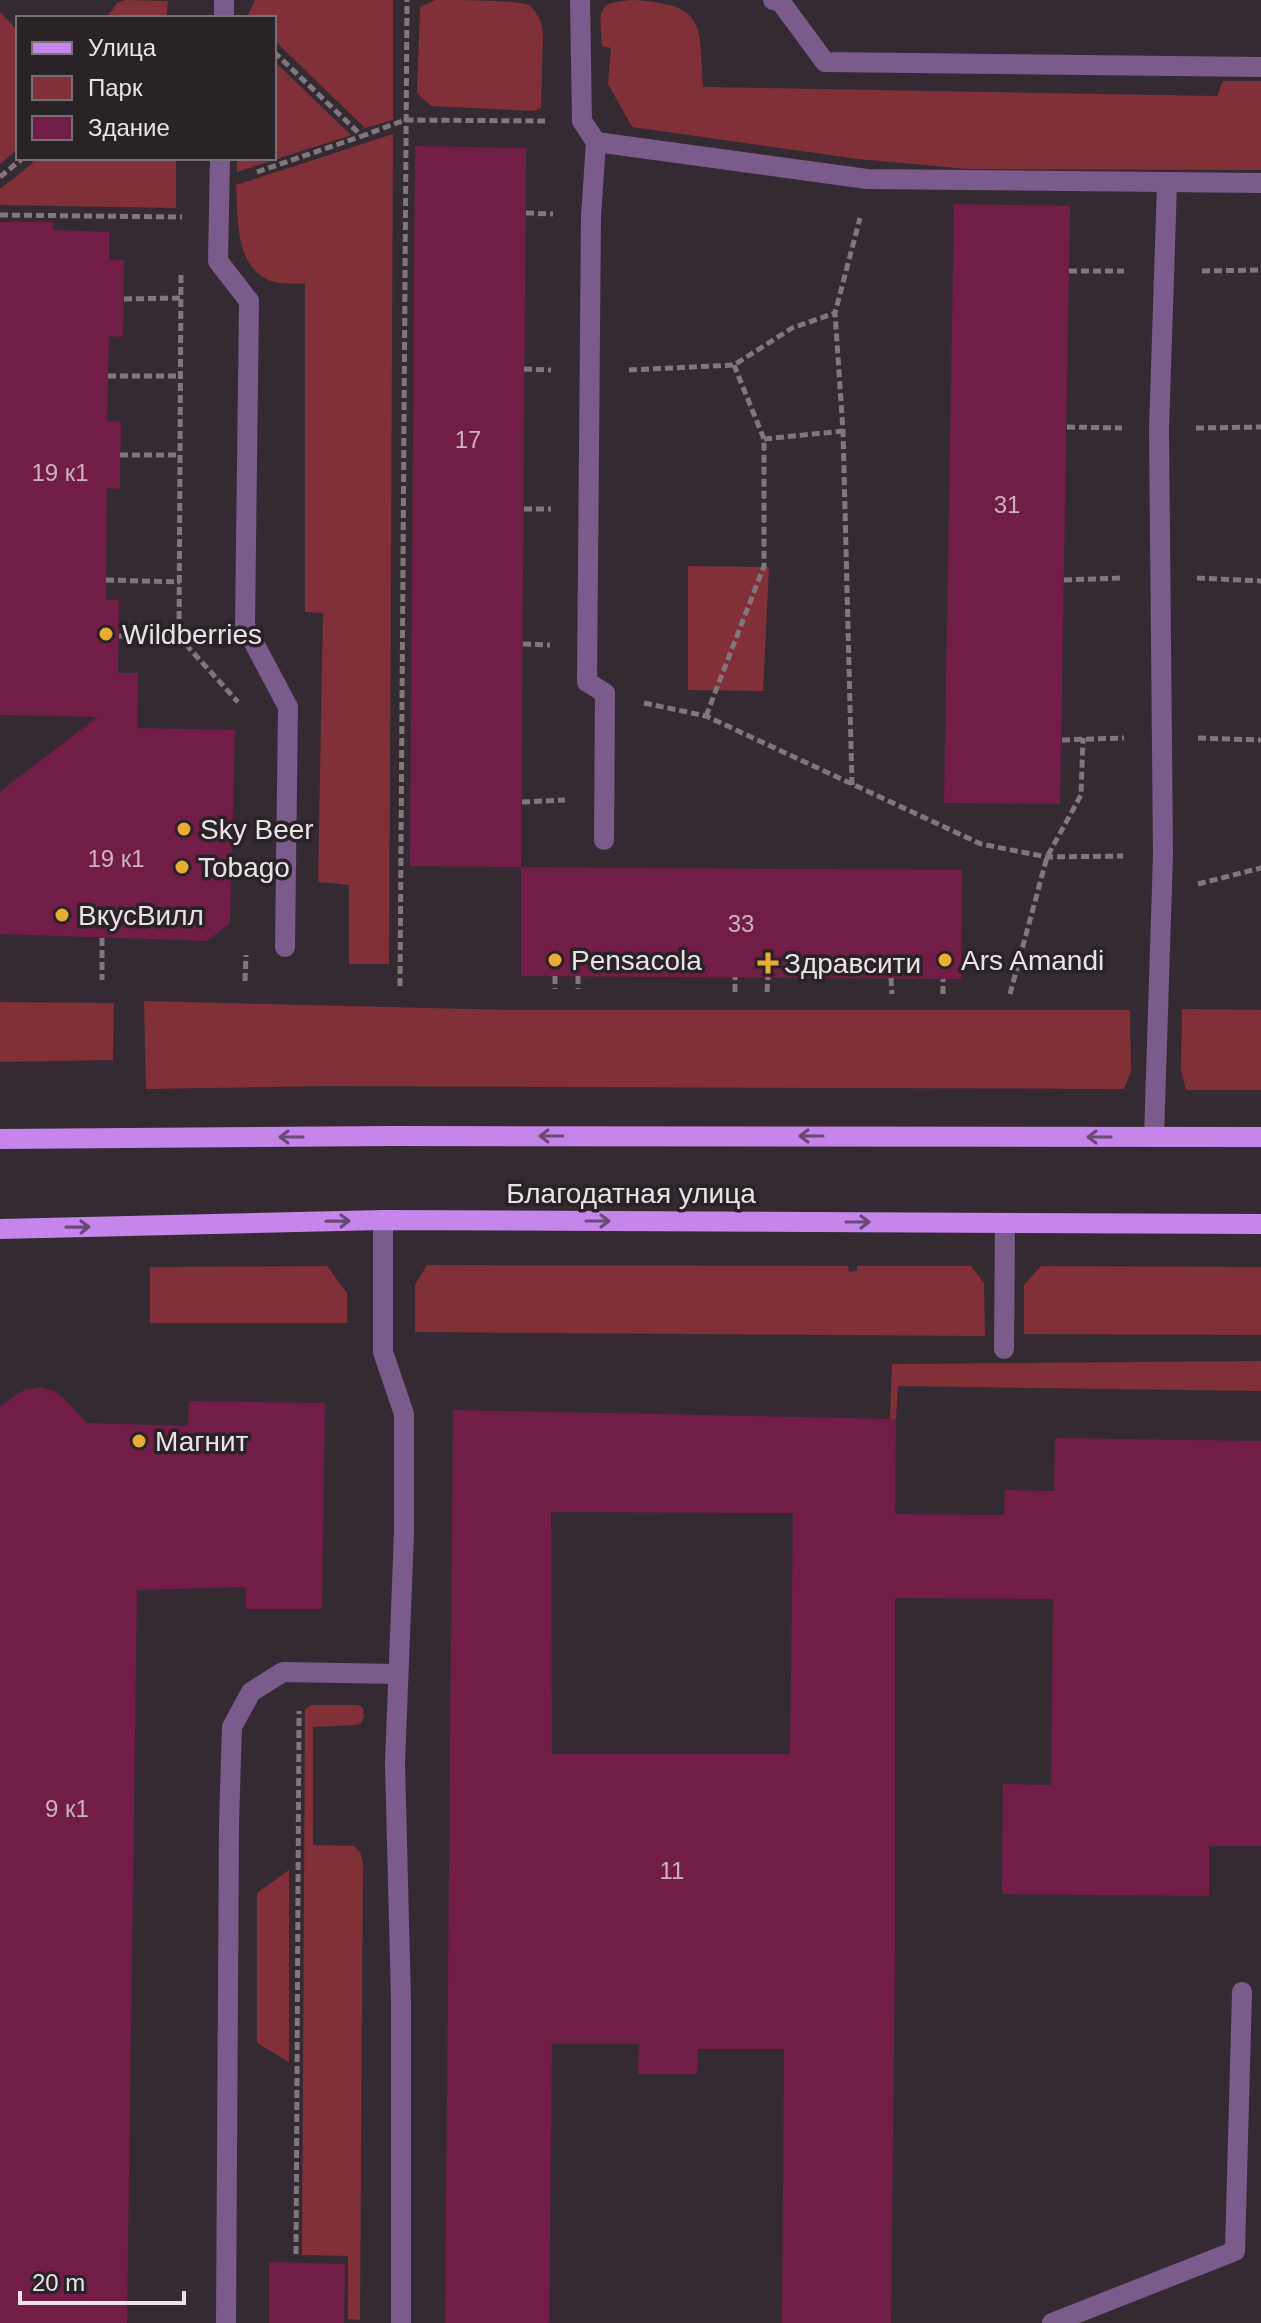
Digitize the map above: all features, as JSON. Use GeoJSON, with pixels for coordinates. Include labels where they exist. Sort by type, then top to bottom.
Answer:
{"type":"FeatureCollection","features":[{"type":"Feature","properties":{"kind":"main road","name":"Благодатная улица"},"geometry":{"type":"LineString","coordinates":[[0,1139],[376,1136],[1261,1137]]}},
{"type":"Feature","properties":{"kind":"main road","name":"Благодатная улица"},"geometry":{"type":"LineString","coordinates":[[0,1229],[383,1220],[1261,1224]]}},
{"type":"Feature","properties":{"kind":"lane"},"geometry":{"type":"LineString","coordinates":[[580,0],[582,121],[596,142],[591,216],[587,682],[605,693],[604,840]]}},
{"type":"Feature","properties":{"kind":"lane"},"geometry":{"type":"LineString","coordinates":[[773,0],[780,1],[825,62],[1261,67]]}},
{"type":"Feature","properties":{"kind":"lane"},"geometry":{"type":"LineString","coordinates":[[596,142],[867,179],[1261,183]]}},
{"type":"Feature","properties":{"kind":"lane"},"geometry":{"type":"LineString","coordinates":[[220,160],[218,261],[249,301],[245,626],[288,707],[285,947]]}},
{"type":"Feature","properties":{"kind":"lane"},"geometry":{"type":"LineString","coordinates":[[1154,1137],[1162,893],[1159,429],[1167,184]]}},
{"type":"Feature","properties":{"kind":"lane"},"geometry":{"type":"LineString","coordinates":[[383,1220],[383,1352],[404,1414],[404,1533],[395,1763],[401,2001],[401,2323]]}},
{"type":"Feature","properties":{"kind":"lane"},"geometry":{"type":"LineString","coordinates":[[1004,1349],[1005,1223]]}},
{"type":"Feature","properties":{"kind":"lane"},"geometry":{"type":"LineString","coordinates":[[226,2323],[232,1727],[251,1692],[283,1672],[398,1674]]}},
{"type":"Feature","properties":{"kind":"lane"},"geometry":{"type":"LineString","coordinates":[[1052,2323],[1235,2251],[1242,1992]]}},
{"type":"Feature","properties":{"kind":"path"},"geometry":{"type":"LineString","coordinates":[[400,986],[407,0]]}},
{"type":"Feature","properties":{"kind":"path"},"geometry":{"type":"LineString","coordinates":[[276,54],[362,136]]}},
{"type":"Feature","properties":{"kind":"path"},"geometry":{"type":"LineString","coordinates":[[220,184],[405,120],[582,121]]}},
{"type":"Feature","properties":{"kind":"path"},"geometry":{"type":"LineString","coordinates":[[0,177],[21,160]]}},
{"type":"Feature","properties":{"kind":"path"},"geometry":{"type":"LineString","coordinates":[[0,215],[183,217]]}},
{"type":"Feature","properties":{"kind":"path"},"geometry":{"type":"LineString","coordinates":[[852,785],[843,431],[835,313],[860,217]]}},
{"type":"Feature","properties":{"kind":"path"},"geometry":{"type":"LineString","coordinates":[[124,299],[181,298]]}},
{"type":"Feature","properties":{"kind":"path"},"geometry":{"type":"LineString","coordinates":[[627,371],[734,365],[792,328],[835,313]]}},
{"type":"Feature","properties":{"kind":"path"},"geometry":{"type":"LineString","coordinates":[[706,716],[764,566],[764,439],[734,365]]}},
{"type":"Feature","properties":{"kind":"path"},"geometry":{"type":"LineString","coordinates":[[108,376],[182,376]]}},
{"type":"Feature","properties":{"kind":"path"},"geometry":{"type":"LineString","coordinates":[[764,439],[843,431]]}},
{"type":"Feature","properties":{"kind":"path"},"geometry":{"type":"LineString","coordinates":[[120,455],[180,455]]}},
{"type":"Feature","properties":{"kind":"path"},"geometry":{"type":"LineString","coordinates":[[106,580],[180,582]]}},
{"type":"Feature","properties":{"kind":"path"},"geometry":{"type":"LineString","coordinates":[[119,636],[179,637]]}},
{"type":"Feature","properties":{"kind":"path"},"geometry":{"type":"LineString","coordinates":[[641,702],[706,716],[981,844],[1047,857],[1125,856]]}},
{"type":"Feature","properties":{"kind":"path"},"geometry":{"type":"LineString","coordinates":[[1010,994],[1047,857],[1081,795],[1083,738]]}},
{"type":"Feature","properties":{"kind":"path"},"geometry":{"type":"LineString","coordinates":[[1162,893],[1261,868]]}},
{"type":"Feature","properties":{"kind":"path"},"geometry":{"type":"LineString","coordinates":[[102,938],[102,980]]}},
{"type":"Feature","properties":{"kind":"path"},"geometry":{"type":"LineString","coordinates":[[555,976],[555,989]]}},
{"type":"Feature","properties":{"kind":"path"},"geometry":{"type":"LineString","coordinates":[[578,976],[578,989]]}},
{"type":"Feature","properties":{"kind":"path"},"geometry":{"type":"LineString","coordinates":[[735,977],[735,992]]}},
{"type":"Feature","properties":{"kind":"path"},"geometry":{"type":"LineString","coordinates":[[767,992],[768,977]]}},
{"type":"Feature","properties":{"kind":"path"},"geometry":{"type":"LineString","coordinates":[[891,978],[892,994]]}},
{"type":"Feature","properties":{"kind":"path"},"geometry":{"type":"LineString","coordinates":[[943,979],[943,994]]}},
{"type":"Feature","properties":{"kind":"path"},"geometry":{"type":"LineString","coordinates":[[296,2254],[299,1711]]}},
{"type":"Feature","properties":{"kind":"green space"},"geometry":{"type":"Polygon","coordinates":[[[125,0],[168,1],[166,16],[107,16],[117,3],[125,0]]]}},
{"type":"Feature","properties":{"kind":"green space"},"geometry":{"type":"Polygon","coordinates":[[[255,0],[393,0],[393,120],[365,128],[276,42],[276,16],[248,15],[255,0]]]}},
{"type":"Feature","properties":{"kind":"green space"},"geometry":{"type":"Polygon","coordinates":[[[435,0],[511,2],[532,8],[539,17],[543,32],[541,108],[534,111],[431,106],[417,93],[420,7],[435,0]]]}},
{"type":"Feature","properties":{"kind":"green space"},"geometry":{"type":"Polygon","coordinates":[[[635,0],[676,7],[695,22],[701,48],[703,87],[1217,96],[1223,81],[1261,81],[1261,170],[968,169],[858,159],[632,127],[608,84],[611,48],[602,46],[601,16],[602,10],[612,3],[635,0]]]}},
{"type":"Feature","properties":{"kind":"green space"},"geometry":{"type":"Polygon","coordinates":[[[0,12],[16,29],[16,151],[0,164],[0,12]]]}},
{"type":"Feature","properties":{"kind":"green space"},"geometry":{"type":"Polygon","coordinates":[[[276,63],[351,135],[276,159],[276,63]]]}},
{"type":"Feature","properties":{"kind":"green space"},"geometry":{"type":"Polygon","coordinates":[[[393,134],[389,964],[349,964],[349,885],[318,882],[323,613],[305,612],[305,284],[279,283],[264,278],[254,269],[241,243],[236,185],[393,134]]]}},
{"type":"Feature","properties":{"kind":"green space"},"geometry":{"type":"Polygon","coordinates":[[[31,160],[176,160],[176,208],[0,205],[0,189],[33,163],[31,160]]]}},
{"type":"Feature","properties":{"kind":"green space"},"geometry":{"type":"Polygon","coordinates":[[[237,160],[274,160],[237,172],[237,160]]]}},
{"type":"Feature","properties":{"kind":"green space"},"geometry":{"type":"Polygon","coordinates":[[[688,566],[769,567],[763,691],[688,690],[688,566]]]}},
{"type":"Feature","properties":{"kind":"green space"},"geometry":{"type":"Polygon","coordinates":[[[144,1001],[513,1010],[1130,1010],[1131,1071],[1124,1089],[327,1086],[146,1089],[144,1001]]]}},
{"type":"Feature","properties":{"kind":"green space"},"geometry":{"type":"Polygon","coordinates":[[[0,1002],[114,1003],[113,1060],[0,1062],[0,1002]]]}},
{"type":"Feature","properties":{"kind":"green space"},"geometry":{"type":"Polygon","coordinates":[[[1182,1009],[1261,1010],[1261,1090],[1186,1090],[1181,1070],[1182,1009]]]}},
{"type":"Feature","properties":{"kind":"green space"},"geometry":{"type":"Polygon","coordinates":[[[427,1265],[848,1266],[849,1272],[857,1271],[857,1266],[971,1266],[984,1283],[985,1336],[415,1332],[415,1285],[427,1265]]]}},
{"type":"Feature","properties":{"kind":"green space"},"geometry":{"type":"Polygon","coordinates":[[[327,1266],[347,1293],[347,1323],[150,1323],[150,1267],[327,1266]]]}},
{"type":"Feature","properties":{"kind":"green space"},"geometry":{"type":"Polygon","coordinates":[[[1041,1266],[1261,1267],[1261,1335],[1024,1334],[1024,1285],[1041,1266]]]}},
{"type":"Feature","properties":{"kind":"green space"},"geometry":{"type":"Polygon","coordinates":[[[1261,1361],[1261,1391],[898,1386],[896,1420],[890,1419],[892,1364],[1261,1361]]]}},
{"type":"Feature","properties":{"kind":"green space"},"geometry":{"type":"Polygon","coordinates":[[[311,1705],[358,1705],[363,1708],[364,1717],[356,1725],[313,1727],[313,1845],[354,1846],[363,1862],[360,2320],[348,2319],[348,2256],[302,2255],[305,1709],[311,1705]]]}},
{"type":"Feature","properties":{"kind":"green space"},"geometry":{"type":"Polygon","coordinates":[[[289,1870],[289,2062],[257,2043],[257,1893],[289,1870]]]}},
{"type":"Feature","properties":{"kind":"building"},"geometry":{"type":"Polygon","coordinates":[[[415,146],[526,148],[521,867],[410,866],[415,146]]]}},
{"type":"Feature","properties":{"kind":"building"},"geometry":{"type":"Polygon","coordinates":[[[954,204],[1070,206],[1060,804],[944,803],[954,204]]]}},
{"type":"Feature","properties":{"kind":"building"},"geometry":{"type":"Polygon","coordinates":[[[0,222],[54,222],[53,230],[109,232],[109,260],[124,260],[123,337],[109,336],[107,421],[121,422],[120,489],[107,488],[106,600],[119,600],[118,673],[138,673],[137,728],[235,730],[230,923],[207,941],[0,934],[0,792],[97,717],[0,715],[0,222]]]}},
{"type":"Feature","properties":{"kind":"building"},"geometry":{"type":"Polygon","coordinates":[[[521,867],[962,870],[961,979],[521,976],[521,867]]]}},
{"type":"Feature","properties":{"kind":"building"},"geometry":{"type":"Polygon","coordinates":[[[39,1387],[64,1398],[87,1423],[188,1426],[189,1401],[325,1403],[322,1609],[246,1609],[246,1587],[137,1590],[127,2323],[0,2323],[0,1406],[24,1390],[39,1387]]]}},
{"type":"Feature","properties":{"kind":"building"},"geometry":{"type":"Polygon","coordinates":[[[453,1410],[896,1419],[895,1514],[1004,1515],[1005,1490],[1054,1491],[1055,1438],[1261,1441],[1261,1846],[1209,1846],[1209,1896],[1002,1894],[1003,1784],[1051,1785],[1053,1599],[895,1598],[891,2323],[782,2323],[784,2049],[698,2049],[697,2074],[638,2074],[639,2044],[552,2044],[549,2323],[445,2323],[453,1410]],[[551,1512],[552,1754],[790,1754],[793,1513],[551,1512]]]}},
{"type":"Feature","properties":{"kind":"building"},"geometry":{"type":"Polygon","coordinates":[[[269,2262],[345,2264],[344,2323],[269,2323],[269,2262]]]}},
{"type":"Feature","properties":{"kind":"place","name":"Wildberries"},"geometry":{"type":"Point","coordinates":[106,634]}},
{"type":"Feature","properties":{"kind":"place","name":"Sky Beer"},"geometry":{"type":"Point","coordinates":[184,829]}},
{"type":"Feature","properties":{"kind":"place","name":"Tobago"},"geometry":{"type":"Point","coordinates":[182,867]}},
{"type":"Feature","properties":{"kind":"place","name":"ВкусВилл"},"geometry":{"type":"Point","coordinates":[62,915]}},
{"type":"Feature","properties":{"kind":"place","name":"Pensacola"},"geometry":{"type":"Point","coordinates":[555,960]}},
{"type":"Feature","properties":{"kind":"place","name":"Ars Amandi"},"geometry":{"type":"Point","coordinates":[945,960]}},
{"type":"Feature","properties":{"kind":"place","name":"Здравсити"},"geometry":{"type":"Point","coordinates":[768,963]}},
{"type":"Feature","properties":{"kind":"place","name":"Магнит"},"geometry":{"type":"Point","coordinates":[139,1441]}}]}
